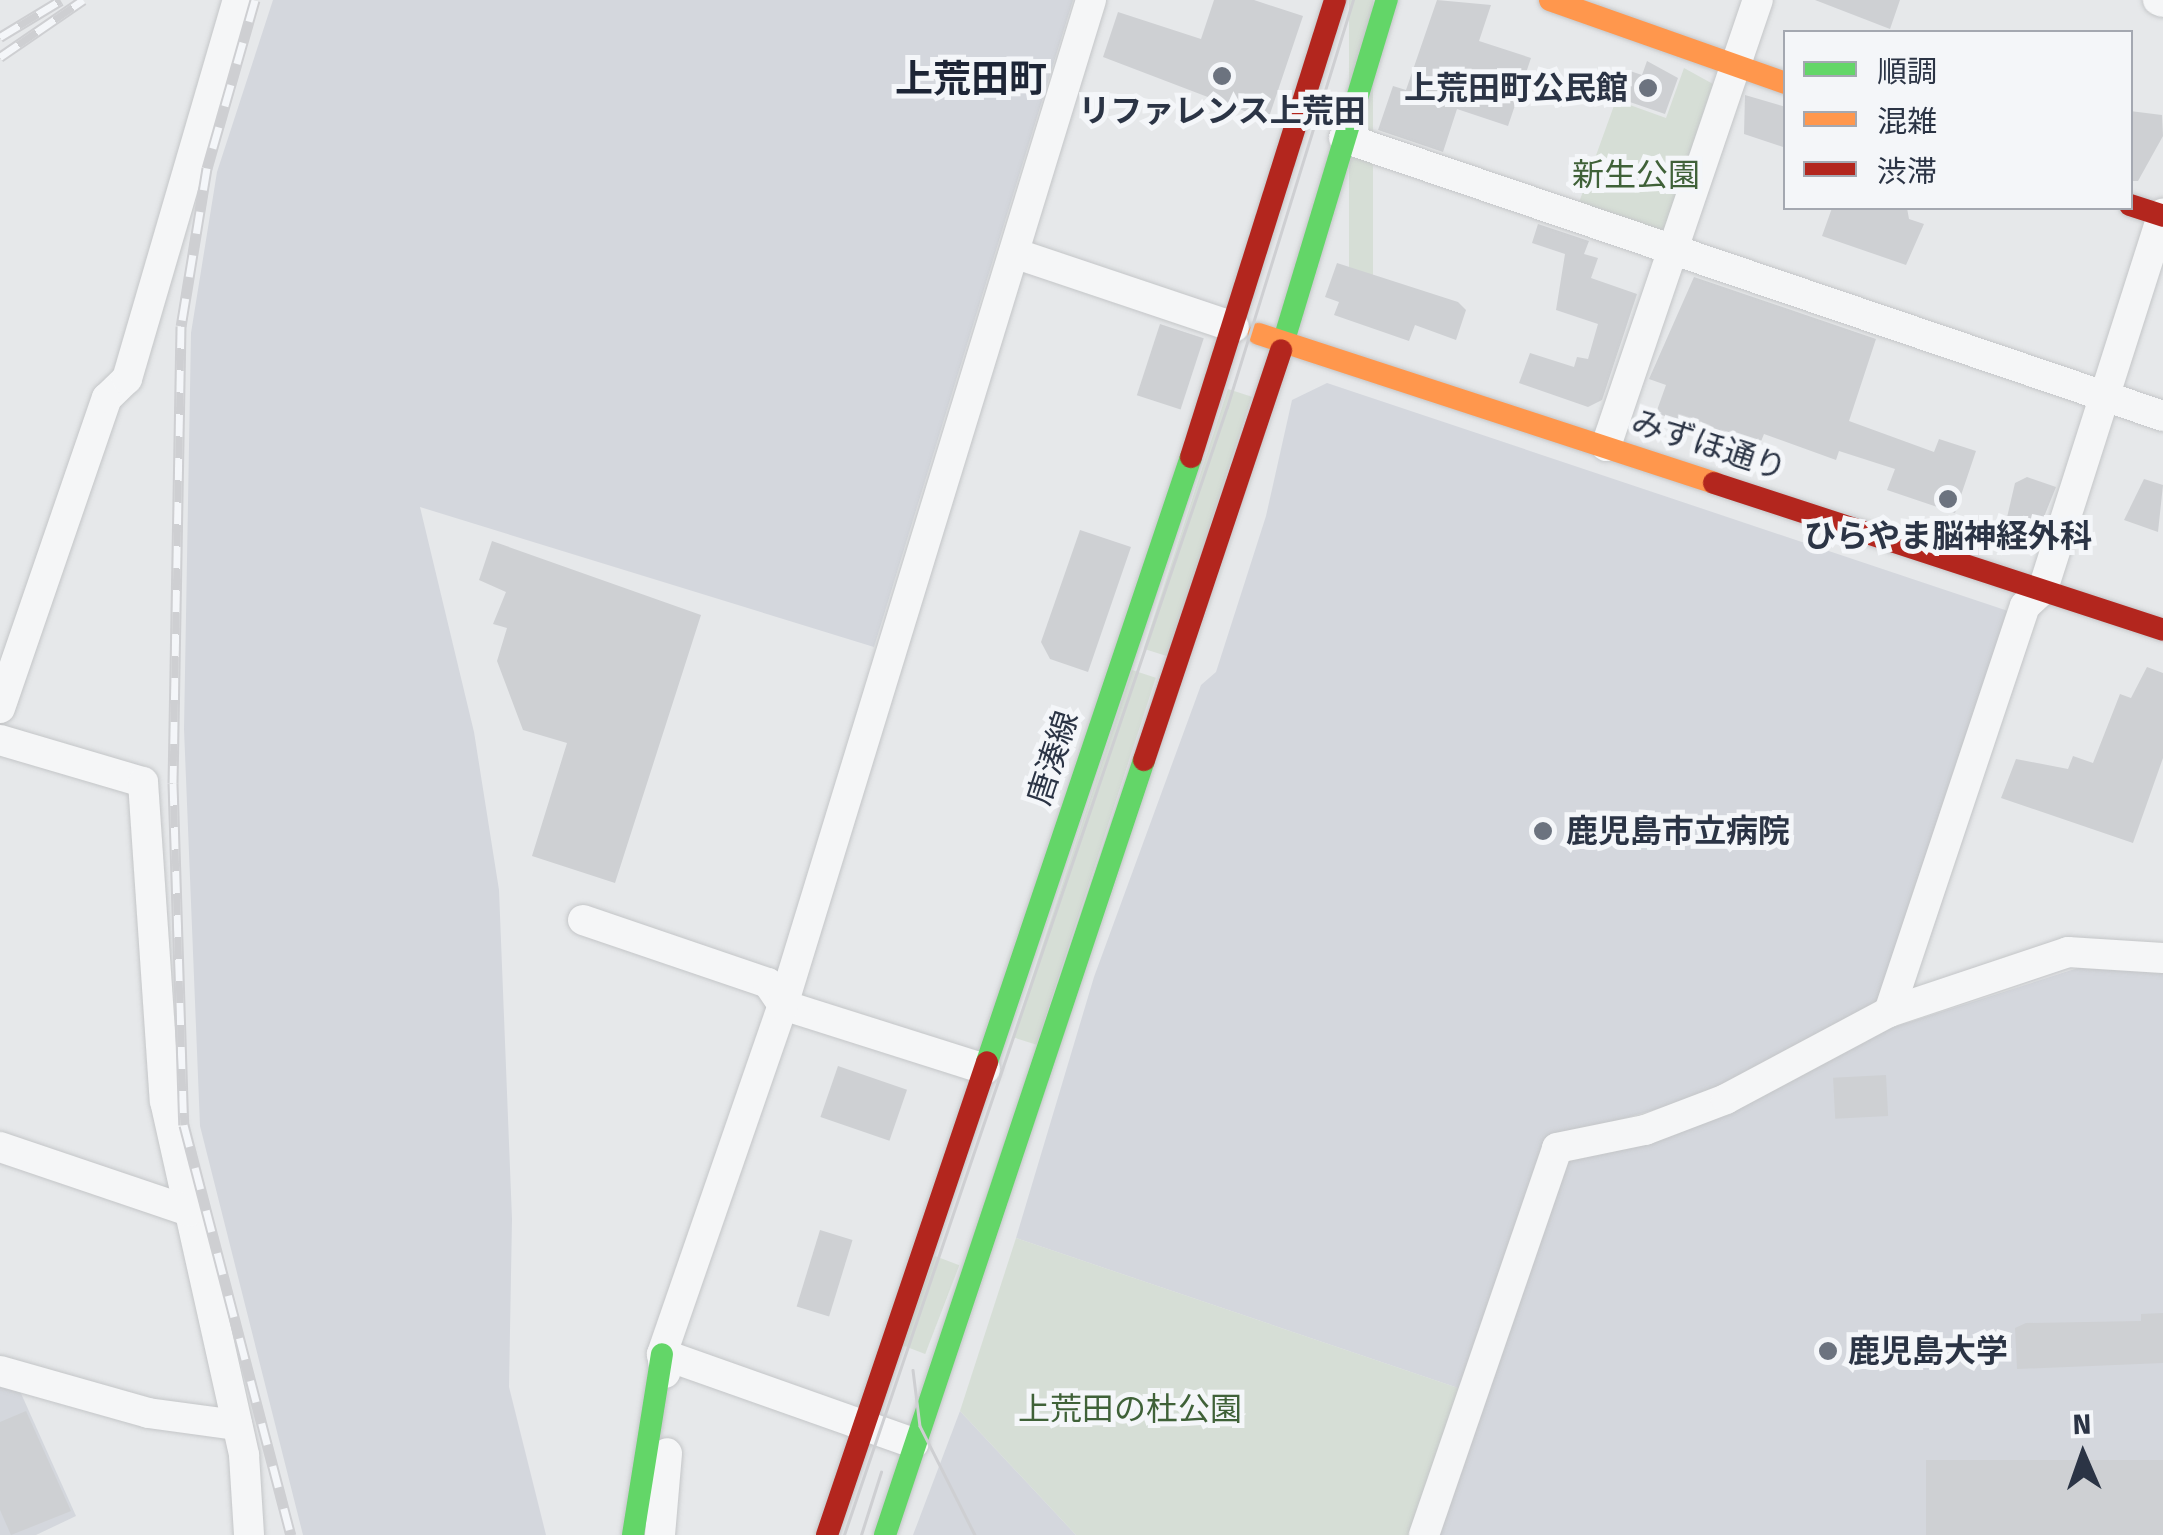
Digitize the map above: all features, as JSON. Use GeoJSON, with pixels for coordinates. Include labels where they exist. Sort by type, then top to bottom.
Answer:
{"type":"FeatureCollection","features":[{"type":"Feature","properties":{"kind":"street"},"geometry":{"type":"LineString","coordinates":[[0,708],[107,398],[127,378],[238,0]]}},
{"type":"Feature","properties":{"kind":"street"},"geometry":{"type":"LineString","coordinates":[[633,1535],[662,1354],[783,1005],[1091,0]]}},
{"type":"Feature","properties":{"kind":"street","name":"唐湊線"},"geometry":{"type":"LineString","coordinates":[[826,1535],[1234,328],[1334,0]]}},
{"type":"Feature","properties":{"kind":"street"},"geometry":{"type":"LineString","coordinates":[[885,1535],[1284,340],[1386,0]]}},
{"type":"Feature","properties":{"kind":"street"},"geometry":{"type":"LineString","coordinates":[[1550,0],[1783,82]]}},
{"type":"Feature","properties":{"kind":"street"},"geometry":{"type":"LineString","coordinates":[[1606,446],[1758,0]]}},
{"type":"Feature","properties":{"kind":"street"},"geometry":{"type":"LineString","coordinates":[[1344,138],[2163,416]]}},
{"type":"Feature","properties":{"kind":"street"},"geometry":{"type":"LineString","coordinates":[[1889,1012],[2025,606],[2044,589],[2163,215],[2133,205]]}},
{"type":"Feature","properties":{"kind":"street"},"geometry":{"type":"LineString","coordinates":[[1014,253],[1234,328]]}},
{"type":"Feature","properties":{"kind":"street","name":"みずほ通り"},"geometry":{"type":"LineString","coordinates":[[1234,328],[1284,340],[2163,630]]}},
{"type":"Feature","properties":{"kind":"street"},"geometry":{"type":"LineString","coordinates":[[0,740],[142,782],[166,1101],[237,1425],[248,1535]]}},
{"type":"Feature","properties":{"kind":"street"},"geometry":{"type":"LineString","coordinates":[[583,920],[768,983],[783,1005],[985,1069]]}},
{"type":"Feature","properties":{"kind":"street"},"geometry":{"type":"LineString","coordinates":[[1424,1535],[1557,1148],[1645,1130],[1726,1099],[1889,1012],[2068,952],[2163,958]]}},
{"type":"Feature","properties":{"kind":"street"},"geometry":{"type":"LineString","coordinates":[[0,1148],[189,1210]]}},
{"type":"Feature","properties":{"kind":"street"},"geometry":{"type":"LineString","coordinates":[[662,1354],[862,1429],[914,1443]]}},
{"type":"Feature","properties":{"kind":"street"},"geometry":{"type":"LineString","coordinates":[[660,1535],[671,1400],[662,1354]]}},
{"type":"Feature","properties":{"kind":"street"},"geometry":{"type":"LineString","coordinates":[[0,1371],[148,1413],[237,1425]]}},
{"type":"Feature","properties":{"kind":"shaded area"},"geometry":{"type":"Polygon","coordinates":[[[273,0],[1073,0],[874,647],[420,507],[474,732],[499,890],[512,1219],[509,1387],[546,1535],[303,1535],[200,1126],[184,729],[191,333],[217,172],[273,0]]]}},
{"type":"Feature","properties":{"kind":"shaded area","name":"鹿児島市立病院"},"geometry":{"type":"Polygon","coordinates":[[[1327,383],[2014,613],[1878,1011],[1716,1092],[1546,1141],[1464,1390],[1016,1238],[1094,977],[1201,685],[1216,672],[1266,516],[1292,400],[1327,383]]]}},
{"type":"Feature","properties":{"kind":"shaded area","name":"鹿児島大学"},"geometry":{"type":"Polygon","coordinates":[[[2078,968],[2163,973],[2163,1535],[1430,1535],[1564,1160],[1729,1114],[1888,1029],[2078,968]]]}},
{"type":"Feature","properties":{"kind":"shaded area"},"geometry":{"type":"Polygon","coordinates":[[[0,1377],[15,1380],[76,1516],[36,1535],[0,1535],[0,1377]]]}},
{"type":"Feature","properties":{"kind":"shaded area"},"geometry":{"type":"Polygon","coordinates":[[[960,1411],[1076,1535],[913,1535],[960,1411]]]}},
{"type":"Feature","properties":{"kind":"green space"},"geometry":{"type":"Polygon","coordinates":[[[1349,0],[1373,0],[1373,280],[1349,280],[1349,0]]]}},
{"type":"Feature","properties":{"kind":"green space","name":"新生公園"},"geometry":{"type":"Polygon","coordinates":[[[1684,68],[1713,84],[1664,230],[1655,236],[1577,208],[1616,100],[1666,118],[1684,68]]]}},
{"type":"Feature","properties":{"kind":"green space"},"geometry":{"type":"Polygon","coordinates":[[[1228,389],[1252,397],[1167,656],[1144,649],[1228,389]]]}},
{"type":"Feature","properties":{"kind":"green space"},"geometry":{"type":"Polygon","coordinates":[[[1132,670],[1156,678],[1036,1045],[1013,1037],[1132,670]]]}},
{"type":"Feature","properties":{"kind":"green space","name":"上荒田の杜公園"},"geometry":{"type":"Polygon","coordinates":[[[1016,1238],[1464,1390],[1414,1535],[1076,1535],[960,1411],[1016,1238]]]}},
{"type":"Feature","properties":{"kind":"green space"},"geometry":{"type":"Polygon","coordinates":[[[935,1256],[959,1265],[925,1354],[901,1345],[935,1256]]]}},
{"type":"Feature","properties":{"kind":"building","name":"リファレンス上荒田"},"geometry":{"type":"Polygon","coordinates":[[[1214,0],[1254,0],[1303,16],[1268,120],[1103,57],[1118,12],[1201,39],[1214,0]]]}},
{"type":"Feature","properties":{"kind":"building"},"geometry":{"type":"Polygon","coordinates":[[[1437,0],[1491,5],[1479,41],[1531,58],[1508,126],[1457,109],[1443,152],[1378,130],[1393,86],[1406,90],[1437,0]]]}},
{"type":"Feature","properties":{"kind":"building"},"geometry":{"type":"Polygon","coordinates":[[[1815,0],[1900,0],[1890,29],[1815,0]]]}},
{"type":"Feature","properties":{"kind":"building","name":"上荒田町公民館"},"geometry":{"type":"Polygon","coordinates":[[[1647,61],[1678,78],[1665,114],[1618,98],[1627,70],[1642,75],[1647,61]]]}},
{"type":"Feature","properties":{"kind":"building"},"geometry":{"type":"Polygon","coordinates":[[[1745,95],[1783,106],[1783,147],[1744,134],[1745,95]]]}},
{"type":"Feature","properties":{"kind":"building"},"geometry":{"type":"Polygon","coordinates":[[[2133,111],[2162,115],[2163,136],[2138,181],[2133,181],[2133,111]]]}},
{"type":"Feature","properties":{"kind":"building"},"geometry":{"type":"Polygon","coordinates":[[[1831,210],[1907,210],[1909,219],[1924,224],[1906,265],[1822,236],[1831,210]]]}},
{"type":"Feature","properties":{"kind":"building"},"geometry":{"type":"Polygon","coordinates":[[[1538,224],[1589,241],[1584,254],[1598,258],[1591,278],[1637,294],[1602,400],[1588,407],[1519,383],[1530,353],[1574,367],[1577,357],[1588,359],[1598,324],[1556,310],[1565,254],[1532,243],[1538,224]]]}},
{"type":"Feature","properties":{"kind":"building"},"geometry":{"type":"Polygon","coordinates":[[[1337,263],[1458,302],[1466,310],[1456,340],[1415,325],[1409,341],[1334,315],[1339,302],[1325,297],[1337,263]]]}},
{"type":"Feature","properties":{"kind":"building"},"geometry":{"type":"Polygon","coordinates":[[[1694,277],[1876,339],[1849,421],[1934,452],[1939,439],[1976,451],[1955,513],[1887,490],[1895,469],[1839,451],[1836,460],[1764,434],[1760,444],[1717,432],[1712,446],[1694,440],[1698,427],[1656,413],[1666,385],[1649,379],[1694,277]]]}},
{"type":"Feature","properties":{"kind":"building"},"geometry":{"type":"Polygon","coordinates":[[[1160,324],[1204,338],[1181,410],[1137,395],[1160,324]]]}},
{"type":"Feature","properties":{"kind":"building"},"geometry":{"type":"Polygon","coordinates":[[[2027,477],[2056,487],[2031,549],[2002,539],[2015,483],[2027,477]]]}},
{"type":"Feature","properties":{"kind":"building"},"geometry":{"type":"Polygon","coordinates":[[[2144,479],[2163,485],[2158,532],[2124,520],[2144,479]]]}},
{"type":"Feature","properties":{"kind":"building"},"geometry":{"type":"Polygon","coordinates":[[[1080,530],[1131,547],[1088,672],[1050,659],[1041,642],[1080,530]]]}},
{"type":"Feature","properties":{"kind":"building"},"geometry":{"type":"Polygon","coordinates":[[[492,541],[701,615],[615,883],[532,856],[567,743],[523,730],[497,661],[507,628],[493,624],[506,592],[479,580],[492,541]]]}},
{"type":"Feature","properties":{"kind":"building"},"geometry":{"type":"Polygon","coordinates":[[[2147,667],[2163,673],[2163,758],[2133,843],[2001,798],[2016,759],[2068,769],[2073,756],[2093,763],[2120,694],[2131,698],[2147,667]]]}},
{"type":"Feature","properties":{"kind":"building"},"geometry":{"type":"Polygon","coordinates":[[[838,1066],[907,1090],[889,1141],[820,1117],[838,1066]]]}},
{"type":"Feature","properties":{"kind":"building"},"geometry":{"type":"Polygon","coordinates":[[[1886,1075],[1888,1116],[1835,1119],[1833,1078],[1886,1075]]]}},
{"type":"Feature","properties":{"kind":"building"},"geometry":{"type":"Polygon","coordinates":[[[820,1230],[853,1240],[829,1316],[797,1307],[820,1230]]]}},
{"type":"Feature","properties":{"kind":"building"},"geometry":{"type":"Polygon","coordinates":[[[2163,1313],[2163,1363],[2017,1369],[2015,1328],[2026,1323],[2141,1321],[2141,1314],[2163,1313]]]}},
{"type":"Feature","properties":{"kind":"building"},"geometry":{"type":"Polygon","coordinates":[[[26,1411],[71,1511],[11,1535],[0,1510],[0,1422],[26,1411]]]}},
{"type":"Feature","properties":{"kind":"building"},"geometry":{"type":"Polygon","coordinates":[[[1926,1460],[2163,1460],[2163,1535],[1926,1535],[1926,1460]]]}},
{"type":"Feature","properties":{"kind":"tram line"},"geometry":{"type":"LineString","coordinates":[[844,1535],[1227,407],[1353,0]]}},
{"type":"Feature","properties":{"kind":"tram line"},"geometry":{"type":"LineString","coordinates":[[913,1370],[920,1426],[975,1535]]}},
{"type":"Feature","properties":{"kind":"tram line"},"geometry":{"type":"LineString","coordinates":[[861,1535],[881,1472]]}},
{"type":"Feature","properties":{"kind":"railway"},"geometry":{"type":"LineString","coordinates":[[0,37],[61,0]]}},
{"type":"Feature","properties":{"kind":"railway"},"geometry":{"type":"LineString","coordinates":[[0,57],[83,0]]}},
{"type":"Feature","properties":{"kind":"railway"},"geometry":{"type":"LineString","coordinates":[[255,0],[207,168],[181,326],[173,783],[184,1125],[291,1535]]}},
{"type":"Feature","properties":{"kind":"traffic: fast"},"geometry":{"type":"LineString","coordinates":[[1281,350],[1387,0]]}},
{"type":"Feature","properties":{"kind":"traffic: fast"},"geometry":{"type":"LineString","coordinates":[[987,1062],[1191,457]]}},
{"type":"Feature","properties":{"kind":"traffic: fast"},"geometry":{"type":"LineString","coordinates":[[885,1535],[1144,760]]}},
{"type":"Feature","properties":{"kind":"traffic: fast"},"geometry":{"type":"LineString","coordinates":[[633,1535],[662,1354]]}},
{"type":"Feature","properties":{"kind":"traffic: slow"},"geometry":{"type":"LineString","coordinates":[[1550,0],[1783,82]]}},
{"type":"Feature","properties":{"kind":"traffic: slow"},"geometry":{"type":"LineString","coordinates":[[1259,334],[1714,483]]}},
{"type":"Feature","properties":{"kind":"traffic: jam"},"geometry":{"type":"LineString","coordinates":[[1191,457],[1335,0]]}},
{"type":"Feature","properties":{"kind":"traffic: jam"},"geometry":{"type":"LineString","coordinates":[[2133,206],[2163,216]]}},
{"type":"Feature","properties":{"kind":"traffic: jam"},"geometry":{"type":"LineString","coordinates":[[1144,760],[1281,350]]}},
{"type":"Feature","properties":{"kind":"traffic: jam"},"geometry":{"type":"LineString","coordinates":[[1714,483],[2163,630]]}},
{"type":"Feature","properties":{"kind":"traffic: jam"},"geometry":{"type":"LineString","coordinates":[[827,1535],[987,1062]]}},
{"type":"Feature","properties":{"kind":"place","name":"リファレンス上荒田"},"geometry":{"type":"Point","coordinates":[1222,76]}},
{"type":"Feature","properties":{"kind":"place","name":"上荒田町公民館"},"geometry":{"type":"Point","coordinates":[1648,88]}},
{"type":"Feature","properties":{"kind":"place","name":"ひらやま脳神経外科"},"geometry":{"type":"Point","coordinates":[1948,499]}},
{"type":"Feature","properties":{"kind":"place","name":"鹿児島市立病院"},"geometry":{"type":"Point","coordinates":[1543,831]}},
{"type":"Feature","properties":{"kind":"place","name":"鹿児島大学"},"geometry":{"type":"Point","coordinates":[1828,1351]}},
{"type":"Feature","properties":{"kind":"district","name":"上荒田町"},"geometry":{"type":"Point","coordinates":[971,80]}}]}
